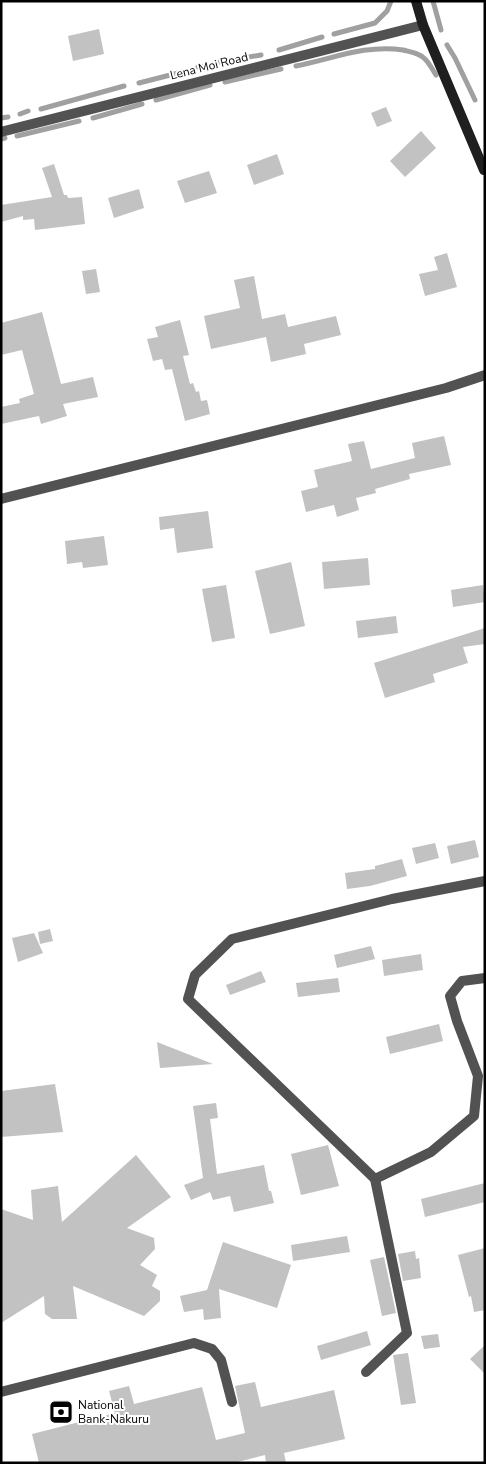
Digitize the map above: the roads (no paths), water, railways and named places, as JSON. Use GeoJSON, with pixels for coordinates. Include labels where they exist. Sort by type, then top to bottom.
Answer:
{"type":"FeatureCollection","features":[{"type":"Feature","properties":{"kind":"street"},"geometry":{"type":"LineString","coordinates":[[416,1],[423,25],[484,171]]}},
{"type":"Feature","properties":{"kind":"street","name":"Lena Moi Road"},"geometry":{"type":"LineString","coordinates":[[1,132],[423,25]]}},
{"type":"Feature","properties":{"kind":"street"},"geometry":{"type":"LineString","coordinates":[[1,499],[446,388],[485,375]]}},
{"type":"Feature","properties":{"kind":"street"},"geometry":{"type":"LineString","coordinates":[[366,1372],[406,1333],[375,1179],[188,999],[195,974],[232,939],[392,899],[485,881]]}},
{"type":"Feature","properties":{"kind":"street"},"geometry":{"type":"LineString","coordinates":[[375,1179],[431,1152],[474,1116],[481,1091],[478,1076],[456,1021],[450,996],[462,981],[485,978]]}},
{"type":"Feature","properties":{"kind":"street"},"geometry":{"type":"LineString","coordinates":[[1,1392],[194,1344],[212,1349],[222,1360],[232,1402]]}},
{"type":"Feature","properties":{"kind":"waterway"},"geometry":{"type":"LineString","coordinates":[[334,34],[375,23],[387,11],[391,1]]}},
{"type":"Feature","properties":{"kind":"waterway"},"geometry":{"type":"LineString","coordinates":[[433,1],[441,30]]}},
{"type":"Feature","properties":{"kind":"waterway"},"geometry":{"type":"LineString","coordinates":[[279,50],[322,37]]}},
{"type":"Feature","properties":{"kind":"waterway"},"geometry":{"type":"LineString","coordinates":[[447,45],[475,100]]}},
{"type":"Feature","properties":{"kind":"waterway"},"geometry":{"type":"LineString","coordinates":[[296,66],[349,53],[389,49],[403,50],[420,55],[436,75]]}},
{"type":"Feature","properties":{"kind":"waterway"},"geometry":{"type":"LineString","coordinates":[[219,62],[261,55]]}},
{"type":"Feature","properties":{"kind":"waterway"},"geometry":{"type":"LineString","coordinates":[[198,67],[206,66]]}},
{"type":"Feature","properties":{"kind":"waterway"},"geometry":{"type":"LineString","coordinates":[[225,82],[281,69]]}},
{"type":"Feature","properties":{"kind":"waterway"},"geometry":{"type":"LineString","coordinates":[[139,83],[186,71]]}},
{"type":"Feature","properties":{"kind":"waterway"},"geometry":{"type":"LineString","coordinates":[[156,100],[210,85]]}},
{"type":"Feature","properties":{"kind":"waterway"},"geometry":{"type":"LineString","coordinates":[[41,109],[124,86]]}},
{"type":"Feature","properties":{"kind":"waterway"},"geometry":{"type":"LineString","coordinates":[[93,118],[142,104]]}},
{"type":"Feature","properties":{"kind":"waterway"},"geometry":{"type":"LineString","coordinates":[[20,114],[28,111]]}},
{"type":"Feature","properties":{"kind":"waterway"},"geometry":{"type":"LineString","coordinates":[[1,118],[8,117]]}},
{"type":"Feature","properties":{"kind":"waterway"},"geometry":{"type":"LineString","coordinates":[[17,136],[79,121]]}},
{"type":"Feature","properties":{"kind":"waterway"},"geometry":{"type":"LineString","coordinates":[[1,139],[5,138]]}},
{"type":"Feature","properties":{"kind":"place","name":"National Bank-Nakuru"},"geometry":{"type":"Point","coordinates":[61,1412]}}]}
